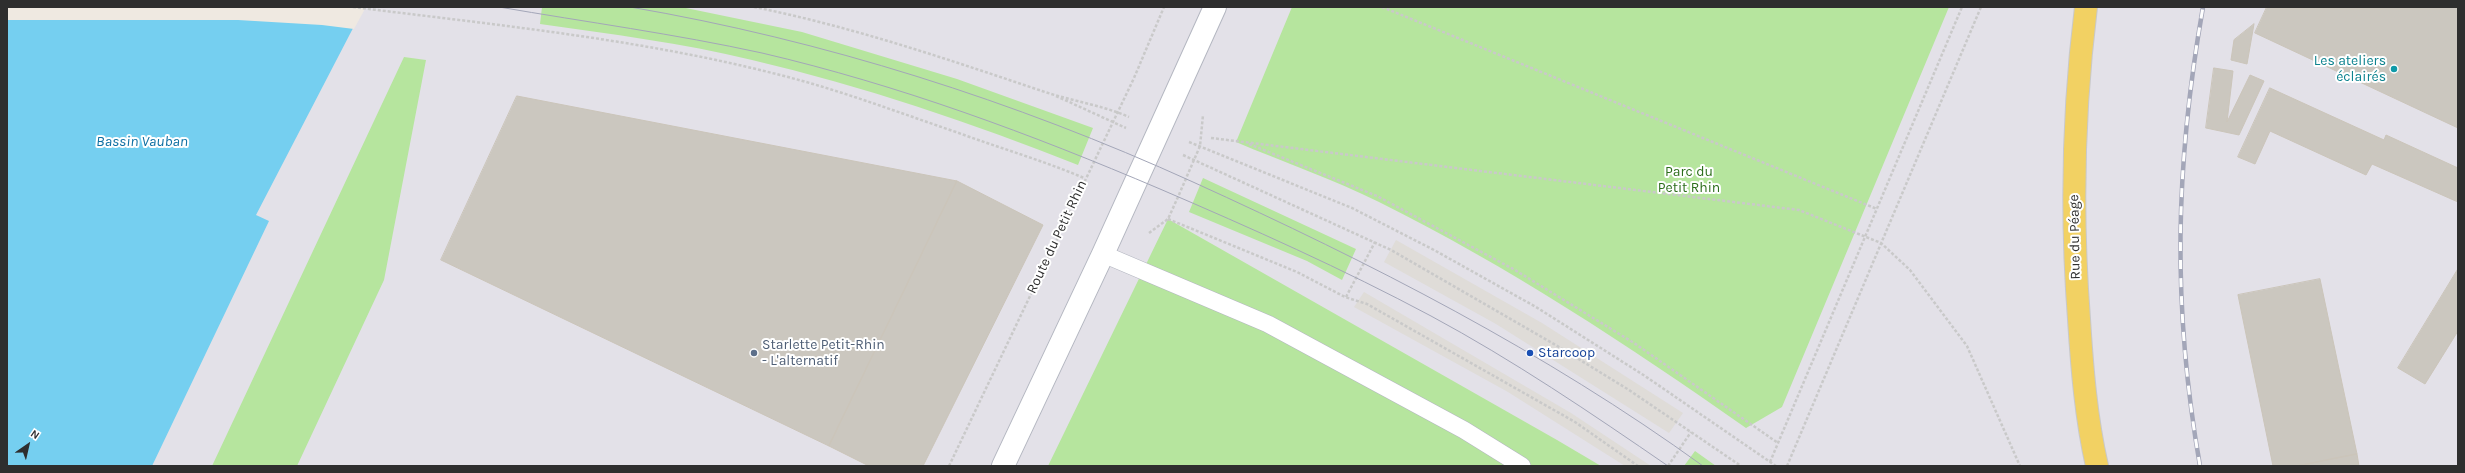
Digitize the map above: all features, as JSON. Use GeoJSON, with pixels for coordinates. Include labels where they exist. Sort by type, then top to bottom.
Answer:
{"type":"FeatureCollection","features":[{"type":"Feature","properties":{"kind":"main road","name":"Rue du Péage"},"geometry":{"type":"LineString","coordinates":[[2086,7],[2080,59],[2074,149],[2074,247],[2081,358],[2097,466]]}},
{"type":"Feature","properties":{"kind":"street"},"geometry":{"type":"LineString","coordinates":[[1003,466],[1187,73],[1215,7]]}},
{"type":"Feature","properties":{"kind":"lane"},"geometry":{"type":"LineString","coordinates":[[1103,254],[1268,324],[1464,430],[1522,466]]}},
{"type":"Feature","properties":{"kind":"path"},"geometry":{"type":"LineString","coordinates":[[353,7],[538,31],[661,50],[778,74],[855,95],[958,133],[1037,158],[1084,178]]}},
{"type":"Feature","properties":{"kind":"path"},"geometry":{"type":"LineString","coordinates":[[754,7],[798,16],[898,42],[1048,93],[1118,112]]}},
{"type":"Feature","properties":{"kind":"path","name":"Route du Petit Rhin"},"geometry":{"type":"LineString","coordinates":[[949,466],[1084,178],[1118,112],[1164,7]]}},
{"type":"Feature","properties":{"kind":"path"},"geometry":{"type":"LineString","coordinates":[[1382,7],[1877,209]]}},
{"type":"Feature","properties":{"kind":"path"},"geometry":{"type":"LineString","coordinates":[[1770,462],[1962,7]]}},
{"type":"Feature","properties":{"kind":"path"},"geometry":{"type":"LineString","coordinates":[[1788,466],[1981,7]]}},
{"type":"Feature","properties":{"kind":"path"},"geometry":{"type":"LineString","coordinates":[[1048,93],[1375,242],[1559,347],[1742,466]]}},
{"type":"Feature","properties":{"kind":"path"},"geometry":{"type":"LineString","coordinates":[[1211,138],[1799,210],[1865,236],[1881,243],[1910,270],[1967,346],[2020,466]]}},
{"type":"Feature","properties":{"kind":"path"},"geometry":{"type":"LineString","coordinates":[[1245,142],[1377,196],[1515,270],[1634,343],[1778,443]]}},
{"type":"Feature","properties":{"kind":"path"},"geometry":{"type":"LineString","coordinates":[[1638,466],[1574,422],[1367,304],[1345,297],[1297,272],[1168,219],[1200,146],[1352,208],[1434,250],[1536,307],[1639,372],[1776,466]]}},
{"type":"Feature","properties":{"kind":"path"},"geometry":{"type":"LineString","coordinates":[[1345,297],[1375,242]]}},
{"type":"Feature","properties":{"kind":"path"},"geometry":{"type":"LineString","coordinates":[[1668,466],[1691,432]]}},
{"type":"Feature","properties":{"kind":"shaded area"},"geometry":{"type":"Polygon","coordinates":[[[7,7],[2458,7],[2458,466],[7,466],[7,7]]]}},
{"type":"Feature","properties":{"kind":"shaded area","name":"Starcoop"},"geometry":{"type":"Polygon","coordinates":[[[1396,240],[1542,323],[1683,413],[1669,433],[1496,324],[1384,262],[1396,240]]]}},
{"type":"Feature","properties":{"kind":"shaded area","name":"Starcoop"},"geometry":{"type":"Polygon","coordinates":[[[1364,292],[1571,413],[1651,466],[1625,466],[1508,392],[1354,307],[1364,292]]]}},
{"type":"Feature","properties":{"kind":"green space"},"geometry":{"type":"Polygon","coordinates":[[[542,7],[681,7],[802,32],[957,79],[1093,128],[1078,165],[917,106],[794,70],[726,54],[673,44],[540,24],[542,7]]]}},
{"type":"Feature","properties":{"kind":"green space","name":"Parc du Petit Rhin"},"geometry":{"type":"Polygon","coordinates":[[[1292,7],[1949,7],[1782,407],[1746,428],[1567,308],[1474,253],[1362,194],[1236,142],[1292,7]]]}},
{"type":"Feature","properties":{"kind":"green space"},"geometry":{"type":"Polygon","coordinates":[[[404,57],[426,60],[384,280],[297,466],[212,466],[404,57]]]}},
{"type":"Feature","properties":{"kind":"green space"},"geometry":{"type":"Polygon","coordinates":[[[1203,178],[1356,249],[1342,280],[1307,261],[1189,212],[1203,178]]]}},
{"type":"Feature","properties":{"kind":"green space"},"geometry":{"type":"Polygon","coordinates":[[[1168,219],[1557,440],[1601,466],[1048,466],[1168,219]]]}},
{"type":"Feature","properties":{"kind":"green space"},"geometry":{"type":"Polygon","coordinates":[[[1695,451],[1716,466],[1684,466],[1695,451]]]}},
{"type":"Feature","properties":{"kind":"water","name":"Bassin Vauban"},"geometry":{"type":"Polygon","coordinates":[[[7,7],[364,7],[256,215],[269,221],[152,466],[7,466],[7,7]]]}},
{"type":"Feature","properties":{"kind":"pier"},"geometry":{"type":"Polygon","coordinates":[[[7,7],[366,7],[354,29],[322,25],[238,20],[7,20],[7,7]]]}},
{"type":"Feature","properties":{"kind":"building","name":"Les ateliers éclairés"},"geometry":{"type":"Polygon","coordinates":[[[2267,7],[2458,7],[2458,128],[2255,33],[2267,7]]]}},
{"type":"Feature","properties":{"kind":"building"},"geometry":{"type":"Polygon","coordinates":[[[2254,24],[2247,64],[2231,60],[2234,40],[2254,24]]]}},
{"type":"Feature","properties":{"kind":"building"},"geometry":{"type":"Polygon","coordinates":[[[2214,68],[2233,71],[2227,122],[2250,75],[2264,81],[2239,135],[2206,128],[2214,68]]]}},
{"type":"Feature","properties":{"kind":"building"},"geometry":{"type":"Polygon","coordinates":[[[2270,88],[2384,140],[2386,135],[2458,168],[2458,202],[2372,164],[2366,175],[2270,131],[2255,164],[2238,157],[2270,88]]]}},
{"type":"Feature","properties":{"kind":"building","name":"Starlette Petit-Rhin - L'alternatif"},"geometry":{"type":"Polygon","coordinates":[[[517,96],[957,181],[829,446],[441,260],[517,96]]]}},
{"type":"Feature","properties":{"kind":"building"},"geometry":{"type":"Polygon","coordinates":[[[957,181],[1043,225],[923,466],[869,466],[829,446],[957,181]]]}},
{"type":"Feature","properties":{"kind":"building"},"geometry":{"type":"Polygon","coordinates":[[[2458,269],[2458,331],[2425,384],[2398,368],[2458,269]]]}},
{"type":"Feature","properties":{"kind":"building"},"geometry":{"type":"Polygon","coordinates":[[[2320,279],[2357,454],[2297,466],[2273,466],[2238,295],[2320,279]]]}},
{"type":"Feature","properties":{"kind":"building"},"geometry":{"type":"Polygon","coordinates":[[[2357,454],[2359,466],[2297,466],[2357,454]]]}},
{"type":"Feature","properties":{"kind":"tram line"},"geometry":{"type":"LineString","coordinates":[[499,7],[630,28],[762,53],[864,80],[964,112],[1063,149],[1263,234],[1331,265],[1431,316],[1522,369],[1668,466]]}},
{"type":"Feature","properties":{"kind":"tram line"},"geometry":{"type":"LineString","coordinates":[[630,7],[774,37],[917,76],[1057,125],[1126,153],[1193,182],[1325,244],[1455,311],[1581,384],[1643,424],[1703,466]]}},
{"type":"Feature","properties":{"kind":"railway"},"geometry":{"type":"LineString","coordinates":[[2200,466],[2191,407],[2185,349],[2181,292],[2180,236],[2182,180],[2187,123],[2203,7]]}},
{"type":"Feature","properties":{"kind":"place","name":"Les ateliers éclairés"},"geometry":{"type":"Point","coordinates":[2394,69]}},
{"type":"Feature","properties":{"kind":"place","name":"Starlette Petit-Rhin - L'alternatif"},"geometry":{"type":"Point","coordinates":[754,353]}},
{"type":"Feature","properties":{"kind":"place","name":"Starcoop"},"geometry":{"type":"Point","coordinates":[1530,353]}}]}
